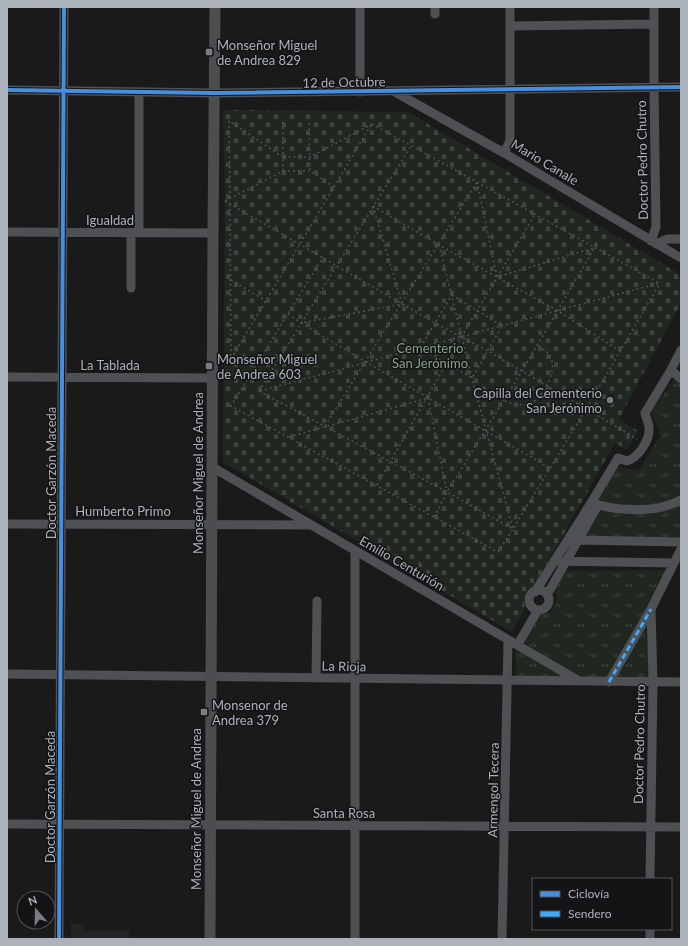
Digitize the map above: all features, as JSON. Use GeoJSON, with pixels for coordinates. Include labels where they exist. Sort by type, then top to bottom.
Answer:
{"type":"FeatureCollection","features":[{"type":"Feature","properties":{"kind":"main road","name":"Monseñor Miguel de Andrea"},"geometry":{"type":"LineString","coordinates":[[210,939],[215,7]]}},
{"type":"Feature","properties":{"kind":"street","name":"Doctor Garzón Maceda"},"geometry":{"type":"LineString","coordinates":[[59,939],[64,7]]}},
{"type":"Feature","properties":{"kind":"street"},"geometry":{"type":"LineString","coordinates":[[360,7],[360,92]]}},
{"type":"Feature","properties":{"kind":"street"},"geometry":{"type":"LineString","coordinates":[[504,154],[510,141],[510,7]]}},
{"type":"Feature","properties":{"kind":"street","name":"Doctor Pedro Chutro"},"geometry":{"type":"LineString","coordinates":[[654,7],[656,227],[654,242]]}},
{"type":"Feature","properties":{"kind":"street"},"geometry":{"type":"LineString","coordinates":[[510,26],[654,24]]}},
{"type":"Feature","properties":{"kind":"street","name":"12 de Octubre"},"geometry":{"type":"LineString","coordinates":[[7,90],[215,93],[394,92],[654,87],[681,88]]}},
{"type":"Feature","properties":{"kind":"street"},"geometry":{"type":"LineString","coordinates":[[131,288],[135,233],[139,92]]}},
{"type":"Feature","properties":{"kind":"street","name":"Mario Canale"},"geometry":{"type":"LineString","coordinates":[[394,92],[504,154],[681,258]]}},
{"type":"Feature","properties":{"kind":"street","name":"Igualdad"},"geometry":{"type":"LineString","coordinates":[[7,232],[213,233]]}},
{"type":"Feature","properties":{"kind":"street"},"geometry":{"type":"LineString","coordinates":[[654,242],[667,239],[681,239]]}},
{"type":"Feature","properties":{"kind":"street"},"geometry":{"type":"LineString","coordinates":[[547,595],[578,540],[594,504],[618,458],[627,461],[637,456],[647,438],[649,429],[645,413],[671,370],[681,350]]}},
{"type":"Feature","properties":{"kind":"street"},"geometry":{"type":"LineString","coordinates":[[671,370],[681,379]]}},
{"type":"Feature","properties":{"kind":"street","name":"La Tablada"},"geometry":{"type":"LineString","coordinates":[[7,377],[212,378]]}},
{"type":"Feature","properties":{"kind":"street","name":"Emilio Centurión"},"geometry":{"type":"LineString","coordinates":[[212,467],[508,640],[518,644],[580,682]]}},
{"type":"Feature","properties":{"kind":"street"},"geometry":{"type":"LineString","coordinates":[[594,504],[623,509],[655,508],[668,506],[681,500]]}},
{"type":"Feature","properties":{"kind":"street"},"geometry":{"type":"LineString","coordinates":[[538,610],[532,607],[530,602],[531,596],[535,592],[566,541],[594,504]]}},
{"type":"Feature","properties":{"kind":"street","name":"Humberto Primo"},"geometry":{"type":"LineString","coordinates":[[7,524],[212,524],[312,526]]}},
{"type":"Feature","properties":{"kind":"street"},"geometry":{"type":"LineString","coordinates":[[566,541],[681,542]]}},
{"type":"Feature","properties":{"kind":"street","name":"Doctor Pedro Chutro"},"geometry":{"type":"LineString","coordinates":[[609,682],[651,608],[681,549]]}},
{"type":"Feature","properties":{"kind":"street"},"geometry":{"type":"LineString","coordinates":[[355,551],[355,939]]}},
{"type":"Feature","properties":{"kind":"street"},"geometry":{"type":"LineString","coordinates":[[554,561],[674,563]]}},
{"type":"Feature","properties":{"kind":"street"},"geometry":{"type":"LineString","coordinates":[[518,644],[538,610],[544,608],[548,604],[549,600],[547,595],[542,591],[535,592]]}},
{"type":"Feature","properties":{"kind":"street"},"geometry":{"type":"LineString","coordinates":[[316,678],[317,600]]}},
{"type":"Feature","properties":{"kind":"street","name":"Doctor Pedro Chutro"},"geometry":{"type":"LineString","coordinates":[[650,878],[653,682],[651,608]]}},
{"type":"Feature","properties":{"kind":"street","name":"Armengol Tecera"},"geometry":{"type":"LineString","coordinates":[[502,939],[508,640]]}},
{"type":"Feature","properties":{"kind":"street","name":"La Rioja"},"geometry":{"type":"LineString","coordinates":[[7,674],[681,682]]}},
{"type":"Feature","properties":{"kind":"street","name":"Santa Rosa"},"geometry":{"type":"LineString","coordinates":[[7,824],[681,827]]}},
{"type":"Feature","properties":{"kind":"path"},"geometry":{"type":"LineString","coordinates":[[230,198],[229,122],[283,157],[310,157],[372,124]]}},
{"type":"Feature","properties":{"kind":"path"},"geometry":{"type":"LineString","coordinates":[[283,122],[283,171]]}},
{"type":"Feature","properties":{"kind":"path"},"geometry":{"type":"LineString","coordinates":[[310,122],[310,171]]}},
{"type":"Feature","properties":{"kind":"path"},"geometry":{"type":"LineString","coordinates":[[372,124],[660,283]]}},
{"type":"Feature","properties":{"kind":"path"},"geometry":{"type":"LineString","coordinates":[[230,204],[232,359],[372,124]]}},
{"type":"Feature","properties":{"kind":"path"},"geometry":{"type":"LineString","coordinates":[[259,391],[411,145]]}},
{"type":"Feature","properties":{"kind":"path"},"geometry":{"type":"LineString","coordinates":[[334,187],[310,171],[283,171],[225,201],[435,323],[488,351],[644,443]]}},
{"type":"Feature","properties":{"kind":"path"},"geometry":{"type":"LineString","coordinates":[[325,427],[478,182]]}},
{"type":"Feature","properties":{"kind":"path"},"geometry":{"type":"LineString","coordinates":[[478,182],[497,277]]}},
{"type":"Feature","properties":{"kind":"path"},"geometry":{"type":"LineString","coordinates":[[373,206],[439,245],[558,311],[620,351]]}},
{"type":"Feature","properties":{"kind":"path"},"geometry":{"type":"LineString","coordinates":[[373,206],[402,304]]}},
{"type":"Feature","properties":{"kind":"path"},"geometry":{"type":"LineString","coordinates":[[377,485],[462,336],[535,214]]}},
{"type":"Feature","properties":{"kind":"path"},"geometry":{"type":"LineString","coordinates":[[439,245],[472,378],[513,529]]}},
{"type":"Feature","properties":{"kind":"path"},"geometry":{"type":"LineString","coordinates":[[497,277],[595,247]]}},
{"type":"Feature","properties":{"kind":"path"},"geometry":{"type":"LineString","coordinates":[[434,516],[447,492],[538,345],[595,247]]}},
{"type":"Feature","properties":{"kind":"path"},"geometry":{"type":"LineString","coordinates":[[323,257],[231,406],[498,552],[586,409],[660,283]]}},
{"type":"Feature","properties":{"kind":"path"},"geometry":{"type":"LineString","coordinates":[[231,280],[266,301]]}},
{"type":"Feature","properties":{"kind":"path"},"geometry":{"type":"LineString","coordinates":[[259,391],[660,283]]}},
{"type":"Feature","properties":{"kind":"path"},"geometry":{"type":"LineString","coordinates":[[452,295],[502,326]]}},
{"type":"Feature","properties":{"kind":"path"},"geometry":{"type":"LineString","coordinates":[[420,348],[452,295]]}},
{"type":"Feature","properties":{"kind":"path"},"geometry":{"type":"LineString","coordinates":[[301,322],[402,304]]}},
{"type":"Feature","properties":{"kind":"path"},"geometry":{"type":"LineString","coordinates":[[288,314],[366,362],[550,468]]}},
{"type":"Feature","properties":{"kind":"path"},"geometry":{"type":"LineString","coordinates":[[472,378],[502,326]]}},
{"type":"Feature","properties":{"kind":"path"},"geometry":{"type":"LineString","coordinates":[[505,400],[518,405],[532,402],[538,398],[546,386],[552,375],[553,365],[547,352],[538,345]]}},
{"type":"Feature","properties":{"kind":"path"},"geometry":{"type":"LineString","coordinates":[[420,348],[472,378]]}},
{"type":"Feature","properties":{"kind":"path"},"geometry":{"type":"LineString","coordinates":[[259,391],[513,529]]}},
{"type":"Feature","properties":{"kind":"path"},"geometry":{"type":"LineString","coordinates":[[289,437],[428,398]]}},
{"type":"Feature","properties":{"kind":"path"},"geometry":{"type":"LineString","coordinates":[[428,398],[447,492]]}},
{"type":"Feature","properties":{"kind":"shaded area"},"geometry":{"type":"Polygon","coordinates":[[[71,924],[84,925],[84,931],[129,931],[129,939],[71,939],[71,924]]]}},
{"type":"Feature","properties":{"kind":"green space","name":"Cementerio San Jerónimo"},"geometry":{"type":"Polygon","coordinates":[[[223,110],[408,112],[681,275],[681,303],[619,419],[638,431],[627,450],[615,443],[534,587],[528,591],[525,596],[525,608],[512,632],[223,462],[225,201],[223,110]]]}},
{"type":"Feature","properties":{"kind":"green space"},"geometry":{"type":"Polygon","coordinates":[[[675,378],[681,384],[681,495],[672,500],[651,506],[617,505],[597,500],[617,469],[621,467],[634,470],[641,467],[660,436],[652,411],[675,378]]]}},
{"type":"Feature","properties":{"kind":"green space"},"geometry":{"type":"Polygon","coordinates":[[[681,503],[681,539],[584,536],[598,510],[619,511],[681,503]]]}},
{"type":"Feature","properties":{"kind":"green space"},"geometry":{"type":"Polygon","coordinates":[[[668,570],[607,678],[581,678],[523,642],[536,617],[549,613],[553,610],[557,599],[555,585],[563,571],[668,570]]]}},
{"type":"Feature","properties":{"kind":"green space"},"geometry":{"type":"Polygon","coordinates":[[[646,626],[649,677],[618,677],[646,626]]]}},
{"type":"Feature","properties":{"kind":"green space"},"geometry":{"type":"Polygon","coordinates":[[[515,648],[566,678],[516,677],[515,648]]]}},
{"type":"Feature","properties":{"kind":"marked path"},"geometry":{"type":"LineString","coordinates":[[609,682],[651,609]]}},
{"type":"Feature","properties":{"kind":"cycle path"},"geometry":{"type":"LineString","coordinates":[[59,939],[64,7]]}},
{"type":"Feature","properties":{"kind":"cycle path"},"geometry":{"type":"LineString","coordinates":[[7,90],[215,93],[681,87]]}},
{"type":"Feature","properties":{"kind":"place","name":"Monseñor Miguel de Andrea 829"},"geometry":{"type":"Point","coordinates":[209,52]}},
{"type":"Feature","properties":{"kind":"place","name":"Monseñor Miguel de Andrea 603"},"geometry":{"type":"Point","coordinates":[209,366]}},
{"type":"Feature","properties":{"kind":"place","name":"Capilla del Cementerio San Jerónimo"},"geometry":{"type":"Point","coordinates":[610,400]}},
{"type":"Feature","properties":{"kind":"place","name":"Monsenor de Andrea 379"},"geometry":{"type":"Point","coordinates":[204,712]}}]}
